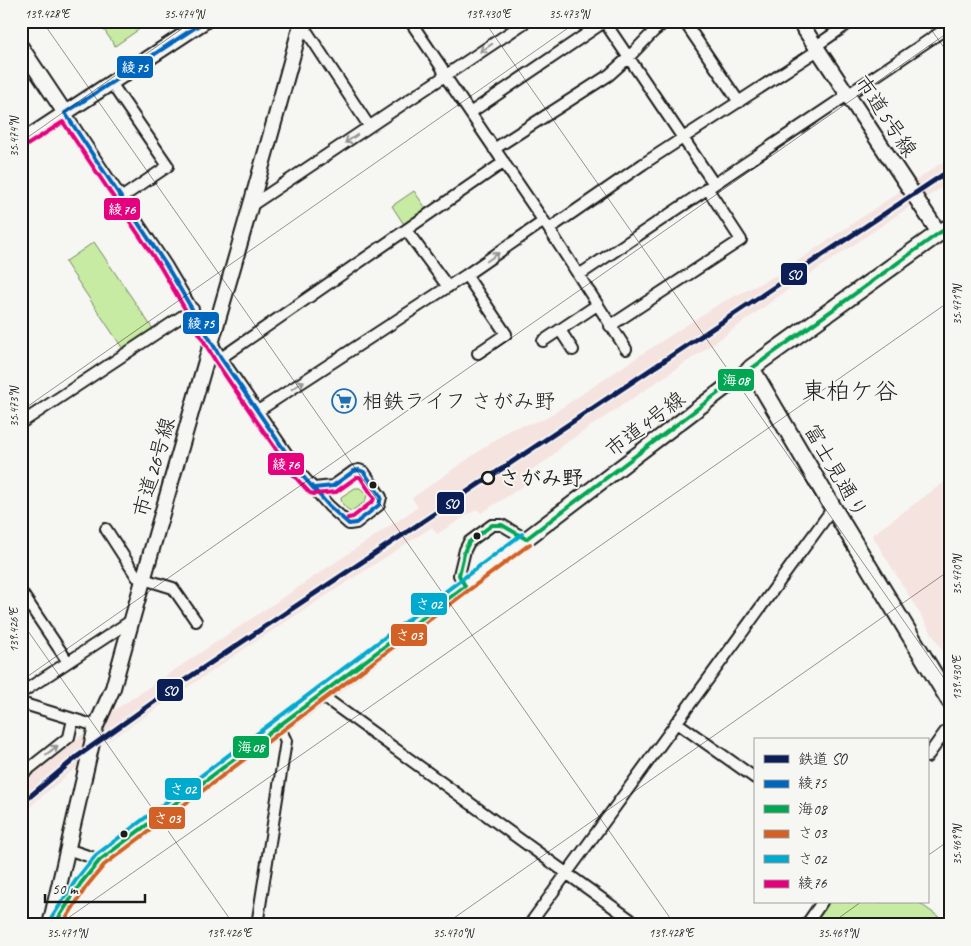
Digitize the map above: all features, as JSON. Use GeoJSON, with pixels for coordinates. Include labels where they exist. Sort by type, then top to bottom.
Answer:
{"type":"FeatureCollection","features":[{"type":"Feature","properties":{"kind":"main road"},"geometry":{"type":"LineString","coordinates":[[751,368],[944,230]]}},
{"type":"Feature","properties":{"kind":"main road","name":"富士見通り"},"geometry":{"type":"LineString","coordinates":[[751,368],[950,701]]}},
{"type":"Feature","properties":{"kind":"street"},"geometry":{"type":"LineString","coordinates":[[21,142],[205,21]]}},
{"type":"Feature","properties":{"kind":"street"},"geometry":{"type":"LineString","coordinates":[[410,21],[442,68],[445,76],[547,225],[626,350]]}},
{"type":"Feature","properties":{"kind":"street"},"geometry":{"type":"LineString","coordinates":[[252,205],[527,21]]}},
{"type":"Feature","properties":{"kind":"street"},"geometry":{"type":"LineString","coordinates":[[494,148],[609,75],[666,21]]}},
{"type":"Feature","properties":{"kind":"street"},"geometry":{"type":"LineString","coordinates":[[684,21],[739,102]]}},
{"type":"Feature","properties":{"kind":"street","name":"市道5号線"},"geometry":{"type":"LineString","coordinates":[[799,21],[848,95],[944,230]]}},
{"type":"Feature","properties":{"kind":"street"},"geometry":{"type":"LineString","coordinates":[[258,411],[466,275],[685,138],[817,48],[852,21]]}},
{"type":"Feature","properties":{"kind":"street"},"geometry":{"type":"LineString","coordinates":[[470,113],[604,22],[685,138],[741,240],[610,326]]}},
{"type":"Feature","properties":{"kind":"street"},"geometry":{"type":"LineString","coordinates":[[302,23],[369,126]]}},
{"type":"Feature","properties":{"kind":"street","name":"市道26号線"},"geometry":{"type":"LineString","coordinates":[[50,925],[96,726],[113,688],[252,205],[302,23]]}},
{"type":"Feature","properties":{"kind":"street"},"geometry":{"type":"LineString","coordinates":[[579,275],[950,26]]}},
{"type":"Feature","properties":{"kind":"street"},"geometry":{"type":"LineString","coordinates":[[21,47],[193,309],[221,358],[300,473],[329,506],[350,524],[356,523],[379,505],[382,497],[364,472],[359,470],[354,471],[333,486],[314,488]]}},
{"type":"Feature","properties":{"kind":"street"},"geometry":{"type":"LineString","coordinates":[[111,83],[168,166],[121,198]]}},
{"type":"Feature","properties":{"kind":"street"},"geometry":{"type":"LineString","coordinates":[[221,358],[504,162]]}},
{"type":"Feature","properties":{"kind":"street"},"geometry":{"type":"LineString","coordinates":[[406,230],[448,287]]}},
{"type":"Feature","properties":{"kind":"street"},"geometry":{"type":"LineString","coordinates":[[466,275],[506,334],[478,352]]}},
{"type":"Feature","properties":{"kind":"street"},"geometry":{"type":"LineString","coordinates":[[543,341],[597,305]]}},
{"type":"Feature","properties":{"kind":"street"},"geometry":{"type":"LineString","coordinates":[[21,423],[193,309]]}},
{"type":"Feature","properties":{"kind":"street"},"geometry":{"type":"LineString","coordinates":[[560,330],[573,350]]}},
{"type":"Feature","properties":{"kind":"street","name":"市道4号線"},"geometry":{"type":"LineString","coordinates":[[54,925],[80,883],[100,860],[321,695],[751,368]]}},
{"type":"Feature","properties":{"kind":"street"},"geometry":{"type":"LineString","coordinates":[[529,925],[833,508]]}},
{"type":"Feature","properties":{"kind":"street"},"geometry":{"type":"LineString","coordinates":[[465,586],[459,575],[465,550],[469,542],[492,525],[502,525],[526,539]]}},
{"type":"Feature","properties":{"kind":"street"},"geometry":{"type":"LineString","coordinates":[[106,529],[137,577],[174,588],[196,621]]}},
{"type":"Feature","properties":{"kind":"street"},"geometry":{"type":"LineString","coordinates":[[21,592],[68,662]]}},
{"type":"Feature","properties":{"kind":"street"},"geometry":{"type":"LineString","coordinates":[[21,693],[132,620]]}},
{"type":"Feature","properties":{"kind":"street"},"geometry":{"type":"LineString","coordinates":[[321,695],[638,925]]}},
{"type":"Feature","properties":{"kind":"street"},"geometry":{"type":"LineString","coordinates":[[21,703],[96,726]]}},
{"type":"Feature","properties":{"kind":"street"},"geometry":{"type":"LineString","coordinates":[[21,775],[69,738],[73,719]]}},
{"type":"Feature","properties":{"kind":"street"},"geometry":{"type":"LineString","coordinates":[[676,722],[754,777]]}},
{"type":"Feature","properties":{"kind":"street"},"geometry":{"type":"LineString","coordinates":[[256,925],[286,741],[279,726]]}},
{"type":"Feature","properties":{"kind":"street"},"geometry":{"type":"LineString","coordinates":[[928,756],[945,732],[950,729]]}},
{"type":"Feature","properties":{"kind":"street"},"geometry":{"type":"LineString","coordinates":[[67,850],[100,860]]}},
{"type":"Feature","properties":{"kind":"street"},"geometry":{"type":"LineString","coordinates":[[806,925],[821,904]]}},
{"type":"Feature","properties":{"kind":"shaded area"},"geometry":{"type":"Polygon","coordinates":[[[950,157],[950,182],[924,199],[914,182],[950,157]]]}},
{"type":"Feature","properties":{"kind":"shaded area"},"geometry":{"type":"Polygon","coordinates":[[[902,190],[912,205],[790,288],[713,344],[563,445],[550,458],[520,477],[525,485],[481,513],[477,509],[437,534],[432,527],[247,647],[101,746],[106,716],[418,507],[412,498],[511,429],[545,419],[719,304],[777,275],[902,190]]]}},
{"type":"Feature","properties":{"kind":"shaded area"},"geometry":{"type":"Polygon","coordinates":[[[950,478],[950,663],[872,535],[950,478]]]}},
{"type":"Feature","properties":{"kind":"shaded area"},"geometry":{"type":"Polygon","coordinates":[[[86,732],[80,764],[21,816],[21,784],[54,755],[86,732]]]}},
{"type":"Feature","properties":{"kind":"green space"},"geometry":{"type":"Polygon","coordinates":[[[98,21],[151,21],[115,46],[98,21]]]}},
{"type":"Feature","properties":{"kind":"green space"},"geometry":{"type":"Polygon","coordinates":[[[414,191],[427,210],[405,226],[392,206],[414,191]]]}},
{"type":"Feature","properties":{"kind":"green space"},"geometry":{"type":"Polygon","coordinates":[[[94,242],[153,329],[123,349],[65,262],[94,242]]]}},
{"type":"Feature","properties":{"kind":"green space"},"geometry":{"type":"Polygon","coordinates":[[[355,488],[360,488],[367,495],[365,502],[351,511],[344,505],[341,497],[355,488]]]}},
{"type":"Feature","properties":{"kind":"green space"},"geometry":{"type":"Polygon","coordinates":[[[828,904],[921,904],[950,925],[813,925],[828,904]]]}},
{"type":"Feature","properties":{"kind":"rail line","name":"SO"},"geometry":{"type":"LineString","coordinates":[[21,804],[78,756],[179,684],[950,170]]}},
{"type":"Feature","properties":{"kind":"transit line","name":"綾75"},"geometry":{"type":"LineString","coordinates":[[65,113],[205,21]]}},
{"type":"Feature","properties":{"kind":"transit line","name":"綾75"},"geometry":{"type":"LineString","coordinates":[[65,113],[166,265],[221,358],[300,473],[329,506],[349,524]]}},
{"type":"Feature","properties":{"kind":"transit line","name":"綾76"},"geometry":{"type":"LineString","coordinates":[[24,147],[63,122],[161,268],[216,362],[295,477],[310,493],[314,494],[336,492],[357,477],[360,477],[374,498],[373,501],[353,517],[348,518]]}},
{"type":"Feature","properties":{"kind":"transit line","name":"海08"},"geometry":{"type":"LineString","coordinates":[[526,539],[726,387],[939,233],[950,227]]}},
{"type":"Feature","properties":{"kind":"transit line","name":"綾75"},"geometry":{"type":"LineString","coordinates":[[314,488],[333,486],[354,471],[364,472],[381,497],[379,505],[356,523],[349,524]]}},
{"type":"Feature","properties":{"kind":"transit line","name":"海08"},"geometry":{"type":"LineString","coordinates":[[465,586],[459,575],[465,550],[469,542],[492,525],[502,525],[526,539]]}},
{"type":"Feature","properties":{"kind":"transit line","name":"さ02"},"geometry":{"type":"LineString","coordinates":[[49,922],[76,880],[96,855],[522,534]]}},
{"type":"Feature","properties":{"kind":"transit line","name":"さ03"},"geometry":{"type":"LineString","coordinates":[[62,925],[86,887],[104,865],[530,544]]}},
{"type":"Feature","properties":{"kind":"transit line","name":"海08"},"geometry":{"type":"LineString","coordinates":[[54,925],[81,883],[100,860],[465,586]]}},
{"type":"Feature","properties":{"kind":"place","name":"相鉄ライフ さがみ野"},"geometry":{"type":"Point","coordinates":[344,401]}},
{"type":"Feature","properties":{"kind":"place","name":"さがみ野"},"geometry":{"type":"Point","coordinates":[488,478]}},
{"type":"Feature","properties":{"kind":"district","name":"東柏ケ谷"},"geometry":{"type":"Point","coordinates":[850,391]}}]}
